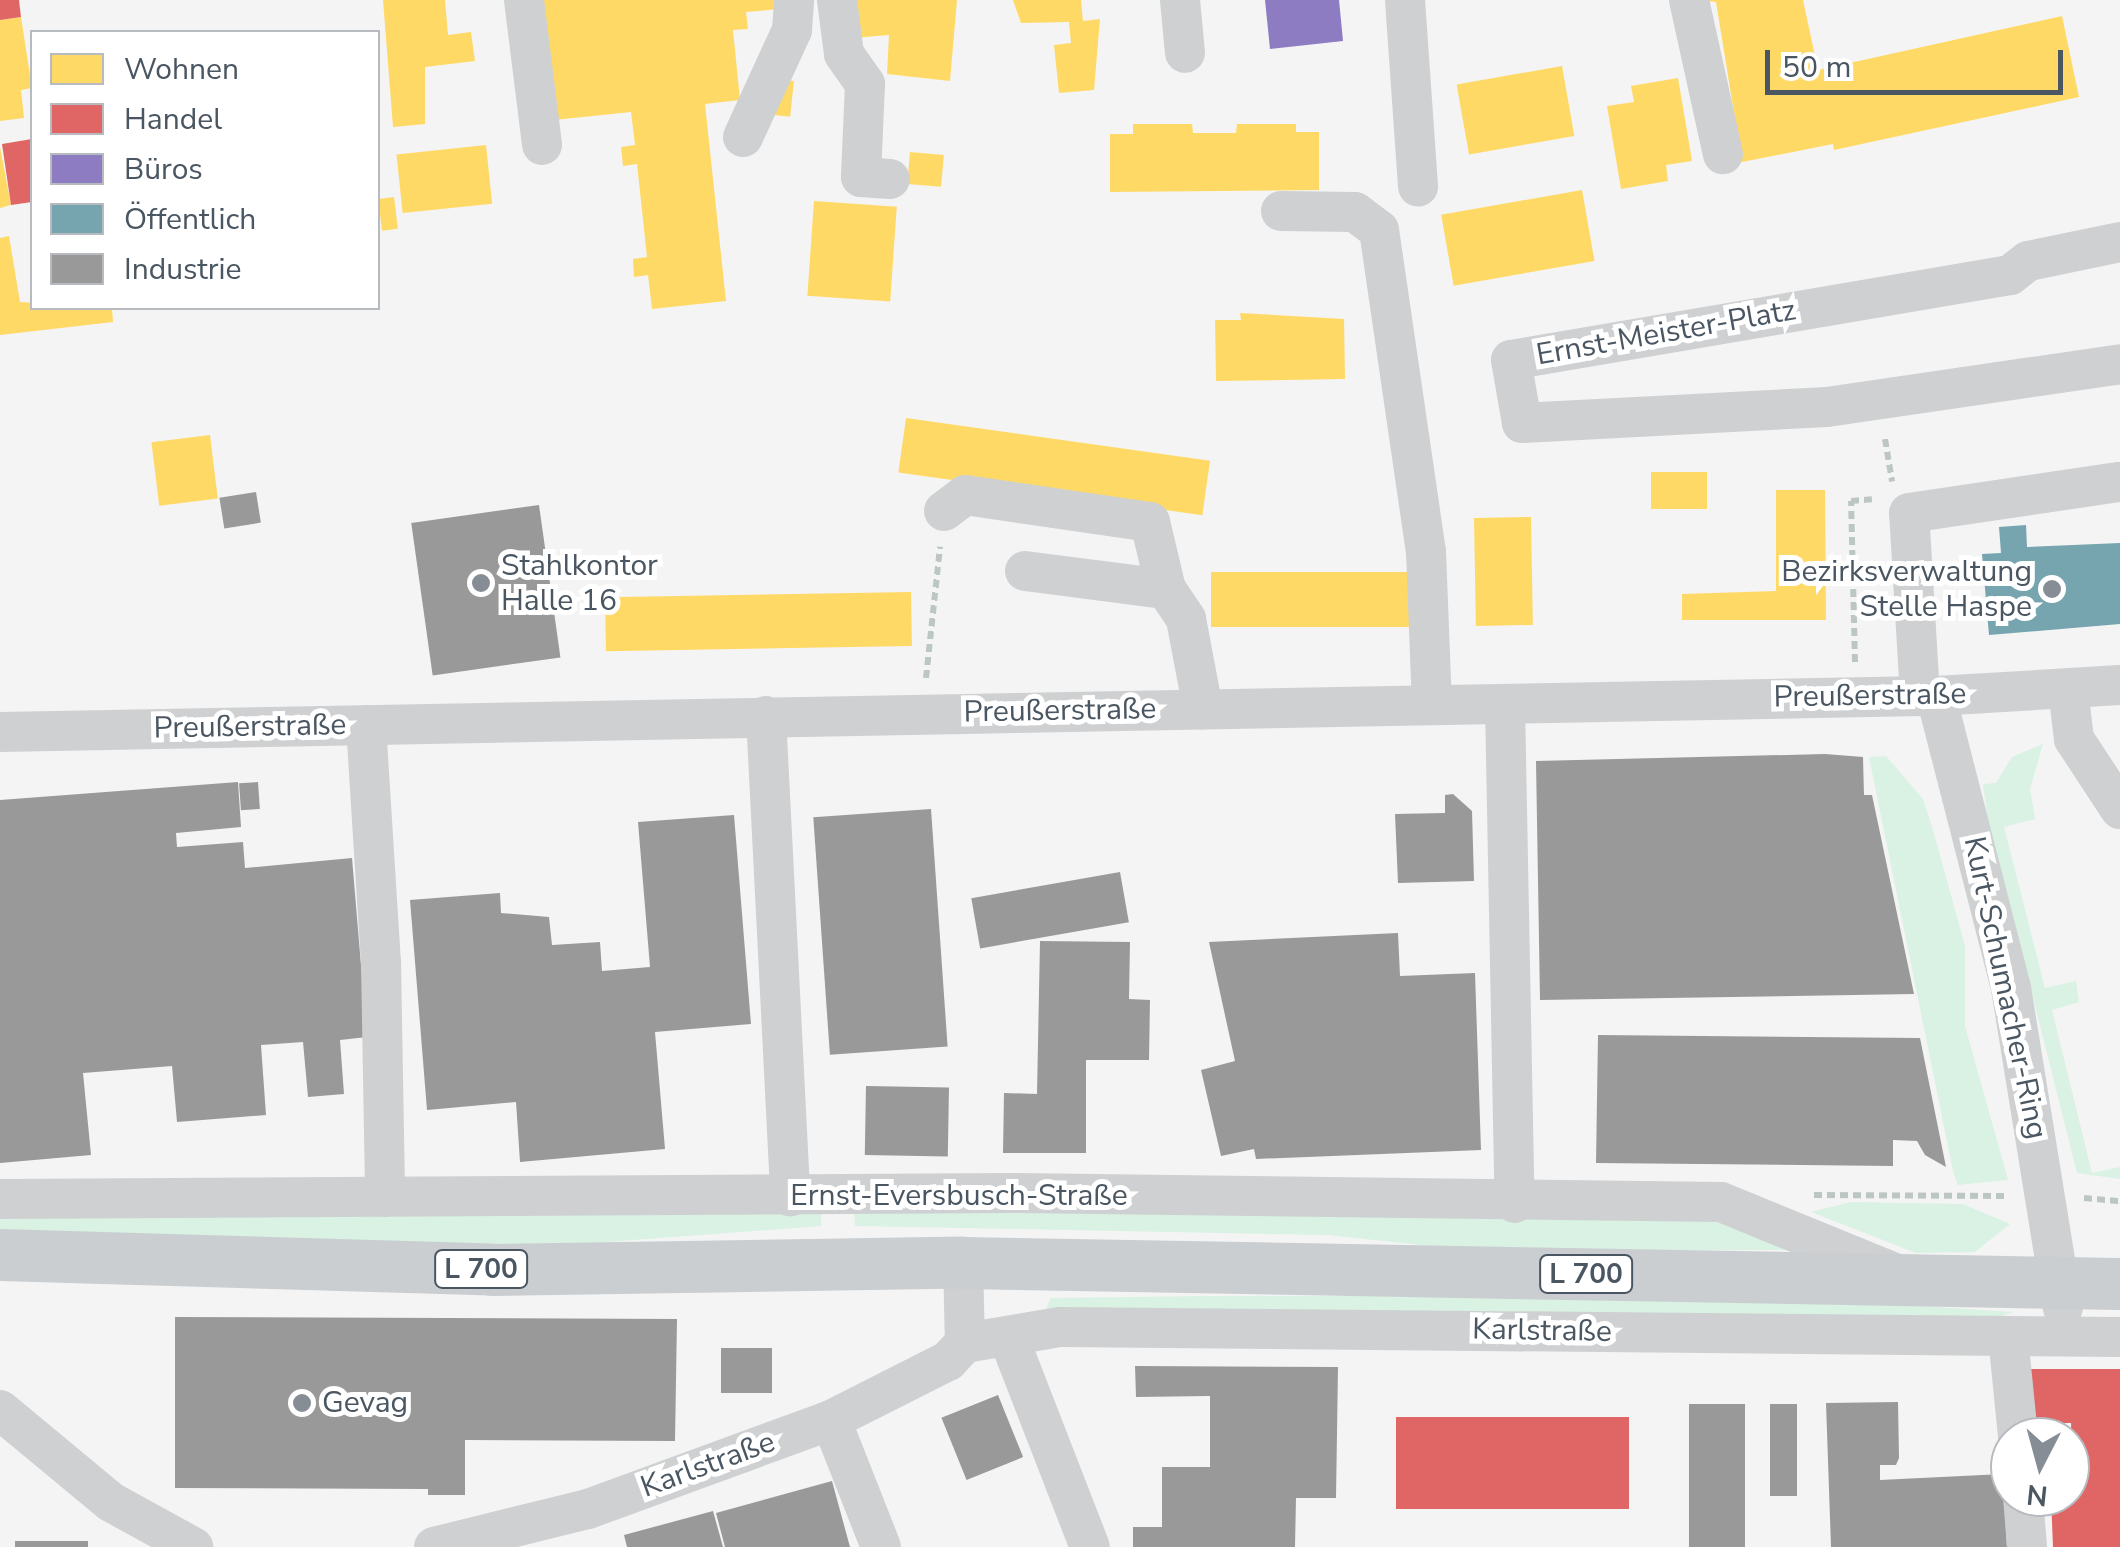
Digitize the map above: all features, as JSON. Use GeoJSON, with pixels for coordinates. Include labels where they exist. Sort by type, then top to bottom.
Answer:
{"type":"FeatureCollection","features":[{"type":"Feature","properties":{"kind":"main road","name":"L 700"},"geometry":{"type":"LineString","coordinates":[[0,1255],[492,1270],[963,1263],[1269,1271],[1904,1277],[2120,1284]]}},
{"type":"Feature","properties":{"kind":"street"},"geometry":{"type":"LineString","coordinates":[[524,0],[542,145]]}},
{"type":"Feature","properties":{"kind":"street"},"geometry":{"type":"LineString","coordinates":[[742,137],[792,30],[794,0]]}},
{"type":"Feature","properties":{"kind":"street"},"geometry":{"type":"LineString","coordinates":[[837,0],[844,54],[866,84],[861,177],[890,179]]}},
{"type":"Feature","properties":{"kind":"street"},"geometry":{"type":"LineString","coordinates":[[1180,0],[1185,53]]}},
{"type":"Feature","properties":{"kind":"street"},"geometry":{"type":"LineString","coordinates":[[1406,0],[1418,187]]}},
{"type":"Feature","properties":{"kind":"street"},"geometry":{"type":"LineString","coordinates":[[1690,0],[1723,154]]}},
{"type":"Feature","properties":{"kind":"street"},"geometry":{"type":"LineString","coordinates":[[1281,212],[1354,212],[1378,230],[1426,550],[1432,705]]}},
{"type":"Feature","properties":{"kind":"street","name":"Ernst-Meister-Platz"},"geometry":{"type":"LineString","coordinates":[[2119,251],[2028,261],[2010,275],[1511,360],[1522,423],[1827,408],[2120,364]]}},
{"type":"Feature","properties":{"kind":"street","name":"Kurt-Schumacher-Ring"},"geometry":{"type":"LineString","coordinates":[[2064,1336],[2062,1283],[2011,988],[1928,696],[1908,513],[2120,482]]}},
{"type":"Feature","properties":{"kind":"street"},"geometry":{"type":"LineString","coordinates":[[944,510],[965,496],[1150,522],[1166,589],[1186,619],[1203,709]]}},
{"type":"Feature","properties":{"kind":"street"},"geometry":{"type":"LineString","coordinates":[[1026,571],[1166,589]]}},
{"type":"Feature","properties":{"kind":"street","name":"Preußerstraße"},"geometry":{"type":"LineString","coordinates":[[0,732],[1856,698],[2120,685]]}},
{"type":"Feature","properties":{"kind":"street"},"geometry":{"type":"LineString","coordinates":[[2068,689],[2074,739],[2120,809]]}},
{"type":"Feature","properties":{"kind":"street"},"geometry":{"type":"LineString","coordinates":[[1505,704],[1515,1202]]}},
{"type":"Feature","properties":{"kind":"street"},"geometry":{"type":"LineString","coordinates":[[766,716],[790,1196]]}},
{"type":"Feature","properties":{"kind":"street"},"geometry":{"type":"LineString","coordinates":[[366,724],[381,962],[385,1197]]}},
{"type":"Feature","properties":{"kind":"street","name":"Ernst-Eversbusch-Straße"},"geometry":{"type":"LineString","coordinates":[[0,1199],[790,1196],[1720,1202],[1904,1277]]}},
{"type":"Feature","properties":{"kind":"street"},"geometry":{"type":"LineString","coordinates":[[963,1263],[965,1343]]}},
{"type":"Feature","properties":{"kind":"street","name":"Karlstraße"},"geometry":{"type":"LineString","coordinates":[[434,1547],[588,1509],[832,1420],[948,1361],[965,1343],[1060,1327],[2120,1336]]}},
{"type":"Feature","properties":{"kind":"street"},"geometry":{"type":"LineString","coordinates":[[1008,1336],[1090,1547]]}},
{"type":"Feature","properties":{"kind":"street"},"geometry":{"type":"LineString","coordinates":[[2008,1336],[2016,1417]]}},
{"type":"Feature","properties":{"kind":"street"},"geometry":{"type":"LineString","coordinates":[[0,1410],[111,1502],[193,1547]]}},
{"type":"Feature","properties":{"kind":"street"},"geometry":{"type":"LineString","coordinates":[[832,1420],[881,1547]]}},
{"type":"Feature","properties":{"kind":"street"},"geometry":{"type":"LineString","coordinates":[[2024,1517],[2026,1547]]}},
{"type":"Feature","properties":{"kind":"path"},"geometry":{"type":"LineString","coordinates":[[1884,435],[1894,496]]}},
{"type":"Feature","properties":{"kind":"path"},"geometry":{"type":"LineString","coordinates":[[1856,698],[1851,500],[1880,498]]}},
{"type":"Feature","properties":{"kind":"path"},"geometry":{"type":"LineString","coordinates":[[923,714],[944,510]]}},
{"type":"Feature","properties":{"kind":"path"},"geometry":{"type":"LineString","coordinates":[[1756,1214],[1810,1195],[2010,1196]]}},
{"type":"Feature","properties":{"kind":"path"},"geometry":{"type":"LineString","coordinates":[[2086,1199],[2120,1202]]}},
{"type":"Feature","properties":{"kind":"green space"},"geometry":{"type":"Polygon","coordinates":[[[2043,744],[2030,789],[2035,819],[2004,827],[2045,988],[2076,981],[2079,1002],[2052,1010],[2092,1173],[2120,1167],[2120,1179],[2077,1173],[1987,815],[1983,784],[1996,783],[2012,757],[2043,744]]]}},
{"type":"Feature","properties":{"kind":"green space"},"geometry":{"type":"Polygon","coordinates":[[[1886,756],[1923,799],[1933,830],[1965,946],[1965,1026],[2008,1180],[1958,1185],[1953,1171],[1869,757],[1886,756]]]}},
{"type":"Feature","properties":{"kind":"green space"},"geometry":{"type":"Polygon","coordinates":[[[1851,1202],[1963,1204],[2010,1224],[1975,1252],[1916,1253],[1811,1212],[1851,1202]]]}},
{"type":"Feature","properties":{"kind":"green space"},"geometry":{"type":"Polygon","coordinates":[[[0,1209],[821,1210],[821,1226],[539,1247],[0,1230],[0,1209]]]}},
{"type":"Feature","properties":{"kind":"green space"},"geometry":{"type":"Polygon","coordinates":[[[854,1210],[1713,1219],[1812,1250],[1468,1250],[1327,1235],[855,1226],[854,1210]]]}},
{"type":"Feature","properties":{"kind":"green space"},"geometry":{"type":"Polygon","coordinates":[[[1765,1296],[2013,1312],[2000,1317],[1045,1311],[1051,1298],[1765,1296]]]}},
{"type":"Feature","properties":{"kind":"building: Wohnen"},"geometry":{"type":"Polygon","coordinates":[[[383,0],[445,0],[448,35],[471,32],[475,61],[425,67],[425,124],[393,127],[383,0]]]}},
{"type":"Feature","properties":{"kind":"building: Wohnen"},"geometry":{"type":"Polygon","coordinates":[[[541,0],[779,0],[780,9],[746,12],[748,29],[733,30],[740,100],[705,104],[726,301],[652,309],[648,275],[634,277],[633,259],[647,257],[637,164],[623,166],[621,147],[635,145],[631,112],[554,120],[541,0]]]}},
{"type":"Feature","properties":{"kind":"building: Wohnen"},"geometry":{"type":"Polygon","coordinates":[[[850,0],[957,0],[950,81],[887,74],[889,35],[853,38],[850,0]]]}},
{"type":"Feature","properties":{"kind":"building: Wohnen"},"geometry":{"type":"Polygon","coordinates":[[[1013,0],[1081,0],[1083,21],[1100,19],[1094,90],[1059,93],[1054,45],[1071,43],[1069,22],[1021,23],[1013,0]]]}},
{"type":"Feature","properties":{"kind":"building: Wohnen"},"geometry":{"type":"Polygon","coordinates":[[[1701,0],[1803,0],[1818,70],[2062,16],[2079,97],[1834,150],[1833,144],[1742,162],[1716,2],[1701,0]]]}},
{"type":"Feature","properties":{"kind":"building: Wohnen"},"geometry":{"type":"Polygon","coordinates":[[[21,17],[30,88],[21,90],[24,118],[0,121],[0,20],[21,17]]]}},
{"type":"Feature","properties":{"kind":"building: Wohnen"},"geometry":{"type":"Polygon","coordinates":[[[1562,66],[1574,136],[1469,155],[1457,85],[1562,66]]]}},
{"type":"Feature","properties":{"kind":"building: Wohnen"},"geometry":{"type":"Polygon","coordinates":[[[1678,78],[1692,161],[1666,165],[1668,181],[1621,189],[1607,106],[1634,102],[1631,86],[1678,78]]]}},
{"type":"Feature","properties":{"kind":"building: Wohnen"},"geometry":{"type":"Polygon","coordinates":[[[776,79],[794,81],[790,117],[772,115],[776,79]]]}},
{"type":"Feature","properties":{"kind":"building: Wohnen"},"geometry":{"type":"Polygon","coordinates":[[[1133,124],[1192,124],[1193,133],[1236,133],[1237,124],[1296,124],[1296,132],[1319,132],[1319,190],[1110,192],[1110,134],[1133,134],[1133,124]]]}},
{"type":"Feature","properties":{"kind":"building: Wohnen"},"geometry":{"type":"Polygon","coordinates":[[[486,145],[492,204],[403,213],[396,154],[486,145]]]}},
{"type":"Feature","properties":{"kind":"building: Wohnen"},"geometry":{"type":"Polygon","coordinates":[[[0,147],[11,205],[0,208],[0,147]]]}},
{"type":"Feature","properties":{"kind":"building: Wohnen"},"geometry":{"type":"Polygon","coordinates":[[[910,152],[944,155],[941,187],[907,184],[910,152]]]}},
{"type":"Feature","properties":{"kind":"building: Wohnen"},"geometry":{"type":"Polygon","coordinates":[[[1582,190],[1595,261],[1454,286],[1441,215],[1582,190]]]}},
{"type":"Feature","properties":{"kind":"building: Wohnen"},"geometry":{"type":"Polygon","coordinates":[[[394,197],[398,229],[382,231],[380,199],[394,197]]]}},
{"type":"Feature","properties":{"kind":"building: Wohnen"},"geometry":{"type":"Polygon","coordinates":[[[814,201],[897,207],[890,302],[807,296],[814,201]]]}},
{"type":"Feature","properties":{"kind":"building: Wohnen"},"geometry":{"type":"Polygon","coordinates":[[[9,236],[20,302],[30,303],[30,310],[112,310],[113,322],[0,335],[0,238],[9,236]]]}},
{"type":"Feature","properties":{"kind":"building: Wohnen"},"geometry":{"type":"Polygon","coordinates":[[[1240,313],[1344,319],[1345,379],[1216,381],[1215,320],[1241,320],[1240,313]]]}},
{"type":"Feature","properties":{"kind":"building: Wohnen"},"geometry":{"type":"Polygon","coordinates":[[[906,418],[1210,461],[1202,515],[898,472],[906,418]]]}},
{"type":"Feature","properties":{"kind":"building: Wohnen"},"geometry":{"type":"Polygon","coordinates":[[[210,435],[218,499],[159,506],[151,442],[210,435]]]}},
{"type":"Feature","properties":{"kind":"building: Wohnen"},"geometry":{"type":"Polygon","coordinates":[[[1651,472],[1707,472],[1707,509],[1651,509],[1651,472]]]}},
{"type":"Feature","properties":{"kind":"building: Wohnen"},"geometry":{"type":"Polygon","coordinates":[[[1776,490],[1825,490],[1826,620],[1682,620],[1682,594],[1776,591],[1776,490]]]}},
{"type":"Feature","properties":{"kind":"building: Wohnen"},"geometry":{"type":"Polygon","coordinates":[[[1531,517],[1533,625],[1476,626],[1474,518],[1531,517]]]}},
{"type":"Feature","properties":{"kind":"building: Wohnen"},"geometry":{"type":"Polygon","coordinates":[[[1211,572],[1415,572],[1415,627],[1211,627],[1211,572]]]}},
{"type":"Feature","properties":{"kind":"building: Wohnen"},"geometry":{"type":"Polygon","coordinates":[[[911,592],[912,646],[606,651],[605,597],[911,592]]]}},
{"type":"Feature","properties":{"kind":"building: Handel"},"geometry":{"type":"Polygon","coordinates":[[[0,0],[19,0],[21,17],[0,20],[0,0]]]}},
{"type":"Feature","properties":{"kind":"building: Handel"},"geometry":{"type":"Polygon","coordinates":[[[30,139],[30,202],[11,205],[2,144],[30,139]]]}},
{"type":"Feature","properties":{"kind":"building: Handel"},"geometry":{"type":"Polygon","coordinates":[[[2024,1369],[2120,1369],[2120,1547],[2053,1547],[2052,1517],[2090,1517],[2090,1417],[2026,1417],[2024,1369]]]}},
{"type":"Feature","properties":{"kind":"building: Handel"},"geometry":{"type":"Polygon","coordinates":[[[1396,1417],[1629,1417],[1629,1509],[1396,1509],[1396,1417]]]}},
{"type":"Feature","properties":{"kind":"building: Büros"},"geometry":{"type":"Polygon","coordinates":[[[1265,0],[1339,0],[1343,41],[1270,49],[1265,0]]]}},
{"type":"Feature","properties":{"kind":"building: Öffentlich","name":"Bezirksverwaltung Stelle Haspe"},"geometry":{"type":"Polygon","coordinates":[[[2026,525],[2027,547],[2120,543],[2120,624],[1989,635],[1982,554],[2001,553],[1999,527],[2026,525]]]}},
{"type":"Feature","properties":{"kind":"building: Industrie"},"geometry":{"type":"Polygon","coordinates":[[[256,492],[261,523],[224,528],[219,498],[256,492]]]}},
{"type":"Feature","properties":{"kind":"building: Industrie","name":"Stahlkontor Halle 16"},"geometry":{"type":"Polygon","coordinates":[[[539,505],[560,658],[433,675],[411,523],[539,505]]]}},
{"type":"Feature","properties":{"kind":"building: Industrie"},"geometry":{"type":"Polygon","coordinates":[[[1825,754],[1863,757],[1864,795],[1872,795],[1914,994],[1540,1000],[1536,761],[1825,754]]]}},
{"type":"Feature","properties":{"kind":"building: Industrie"},"geometry":{"type":"Polygon","coordinates":[[[238,782],[241,827],[176,833],[177,847],[243,842],[245,868],[352,858],[367,1037],[340,1040],[344,1094],[308,1097],[303,1042],[261,1045],[266,1115],[177,1122],[172,1066],[83,1073],[91,1155],[0,1163],[0,800],[238,782]]]}},
{"type":"Feature","properties":{"kind":"building: Industrie"},"geometry":{"type":"Polygon","coordinates":[[[258,782],[260,809],[241,810],[239,783],[258,782]]]}},
{"type":"Feature","properties":{"kind":"building: Industrie"},"geometry":{"type":"Polygon","coordinates":[[[1453,794],[1472,811],[1474,881],[1398,883],[1395,814],[1445,813],[1445,795],[1453,794]]]}},
{"type":"Feature","properties":{"kind":"building: Industrie"},"geometry":{"type":"Polygon","coordinates":[[[931,809],[948,1046],[830,1055],[813,817],[931,809]]]}},
{"type":"Feature","properties":{"kind":"building: Industrie"},"geometry":{"type":"Polygon","coordinates":[[[734,815],[751,1024],[655,1032],[665,1149],[520,1162],[516,1102],[427,1110],[410,900],[500,893],[501,913],[549,917],[552,945],[600,942],[602,971],[650,967],[638,822],[734,815]]]}},
{"type":"Feature","properties":{"kind":"building: Industrie"},"geometry":{"type":"Polygon","coordinates":[[[1120,872],[1129,922],[980,948],[971,898],[1120,872]]]}},
{"type":"Feature","properties":{"kind":"building: Industrie"},"geometry":{"type":"Polygon","coordinates":[[[1398,933],[1400,976],[1475,973],[1481,1150],[1256,1159],[1254,1149],[1221,1156],[1201,1070],[1235,1061],[1209,942],[1398,933]]]}},
{"type":"Feature","properties":{"kind":"building: Industrie"},"geometry":{"type":"Polygon","coordinates":[[[1040,941],[1130,942],[1129,999],[1150,1000],[1149,1060],[1086,1060],[1086,1153],[1003,1153],[1004,1093],[1037,1094],[1040,941]]]}},
{"type":"Feature","properties":{"kind":"building: Industrie"},"geometry":{"type":"Polygon","coordinates":[[[1598,1035],[1920,1038],[1946,1167],[1925,1155],[1917,1141],[1893,1140],[1893,1166],[1596,1163],[1598,1035]]]}},
{"type":"Feature","properties":{"kind":"building: Industrie"},"geometry":{"type":"Polygon","coordinates":[[[866,1086],[949,1087],[948,1156],[865,1155],[866,1086]]]}},
{"type":"Feature","properties":{"kind":"building: Industrie"},"geometry":{"type":"Polygon","coordinates":[[[175,1317],[677,1319],[675,1441],[465,1440],[465,1495],[428,1495],[428,1489],[175,1488],[175,1317]]]}},
{"type":"Feature","properties":{"kind":"building: Industrie"},"geometry":{"type":"Polygon","coordinates":[[[721,1348],[772,1348],[772,1393],[721,1393],[721,1348]]]}},
{"type":"Feature","properties":{"kind":"building: Industrie"},"geometry":{"type":"Polygon","coordinates":[[[1135,1366],[1338,1367],[1336,1498],[1296,1498],[1295,1547],[1133,1547],[1133,1527],[1162,1527],[1162,1467],[1210,1467],[1210,1396],[1136,1397],[1135,1366]]]}},
{"type":"Feature","properties":{"kind":"building: Industrie"},"geometry":{"type":"Polygon","coordinates":[[[998,1395],[1023,1457],[967,1480],[941,1418],[998,1395]]]}},
{"type":"Feature","properties":{"kind":"building: Industrie"},"geometry":{"type":"Polygon","coordinates":[[[1898,1402],[1899,1458],[1896,1465],[1880,1465],[1880,1480],[1990,1475],[1990,1517],[2005,1517],[2007,1547],[1831,1547],[1826,1403],[1898,1402]]]}},
{"type":"Feature","properties":{"kind":"building: Industrie"},"geometry":{"type":"Polygon","coordinates":[[[1689,1404],[1745,1404],[1745,1547],[1689,1547],[1689,1404]]]}},
{"type":"Feature","properties":{"kind":"building: Industrie"},"geometry":{"type":"Polygon","coordinates":[[[1770,1404],[1797,1404],[1797,1496],[1770,1496],[1770,1404]]]}},
{"type":"Feature","properties":{"kind":"building: Industrie"},"geometry":{"type":"Polygon","coordinates":[[[832,1481],[850,1547],[725,1547],[716,1513],[832,1481]]]}},
{"type":"Feature","properties":{"kind":"building: Industrie"},"geometry":{"type":"Polygon","coordinates":[[[713,1511],[723,1547],[627,1547],[624,1535],[713,1511]]]}},
{"type":"Feature","properties":{"kind":"building: Industrie"},"geometry":{"type":"Polygon","coordinates":[[[15,1541],[88,1541],[88,1547],[15,1547],[15,1541]]]}},
{"type":"Feature","properties":{"kind":"place","name":"Stahlkontor Halle 16"},"geometry":{"type":"Point","coordinates":[481,583]}},
{"type":"Feature","properties":{"kind":"place","name":"Bezirksverwaltung Stelle Haspe"},"geometry":{"type":"Point","coordinates":[2052,589]}},
{"type":"Feature","properties":{"kind":"place","name":"Gevag"},"geometry":{"type":"Point","coordinates":[302,1403]}}]}
